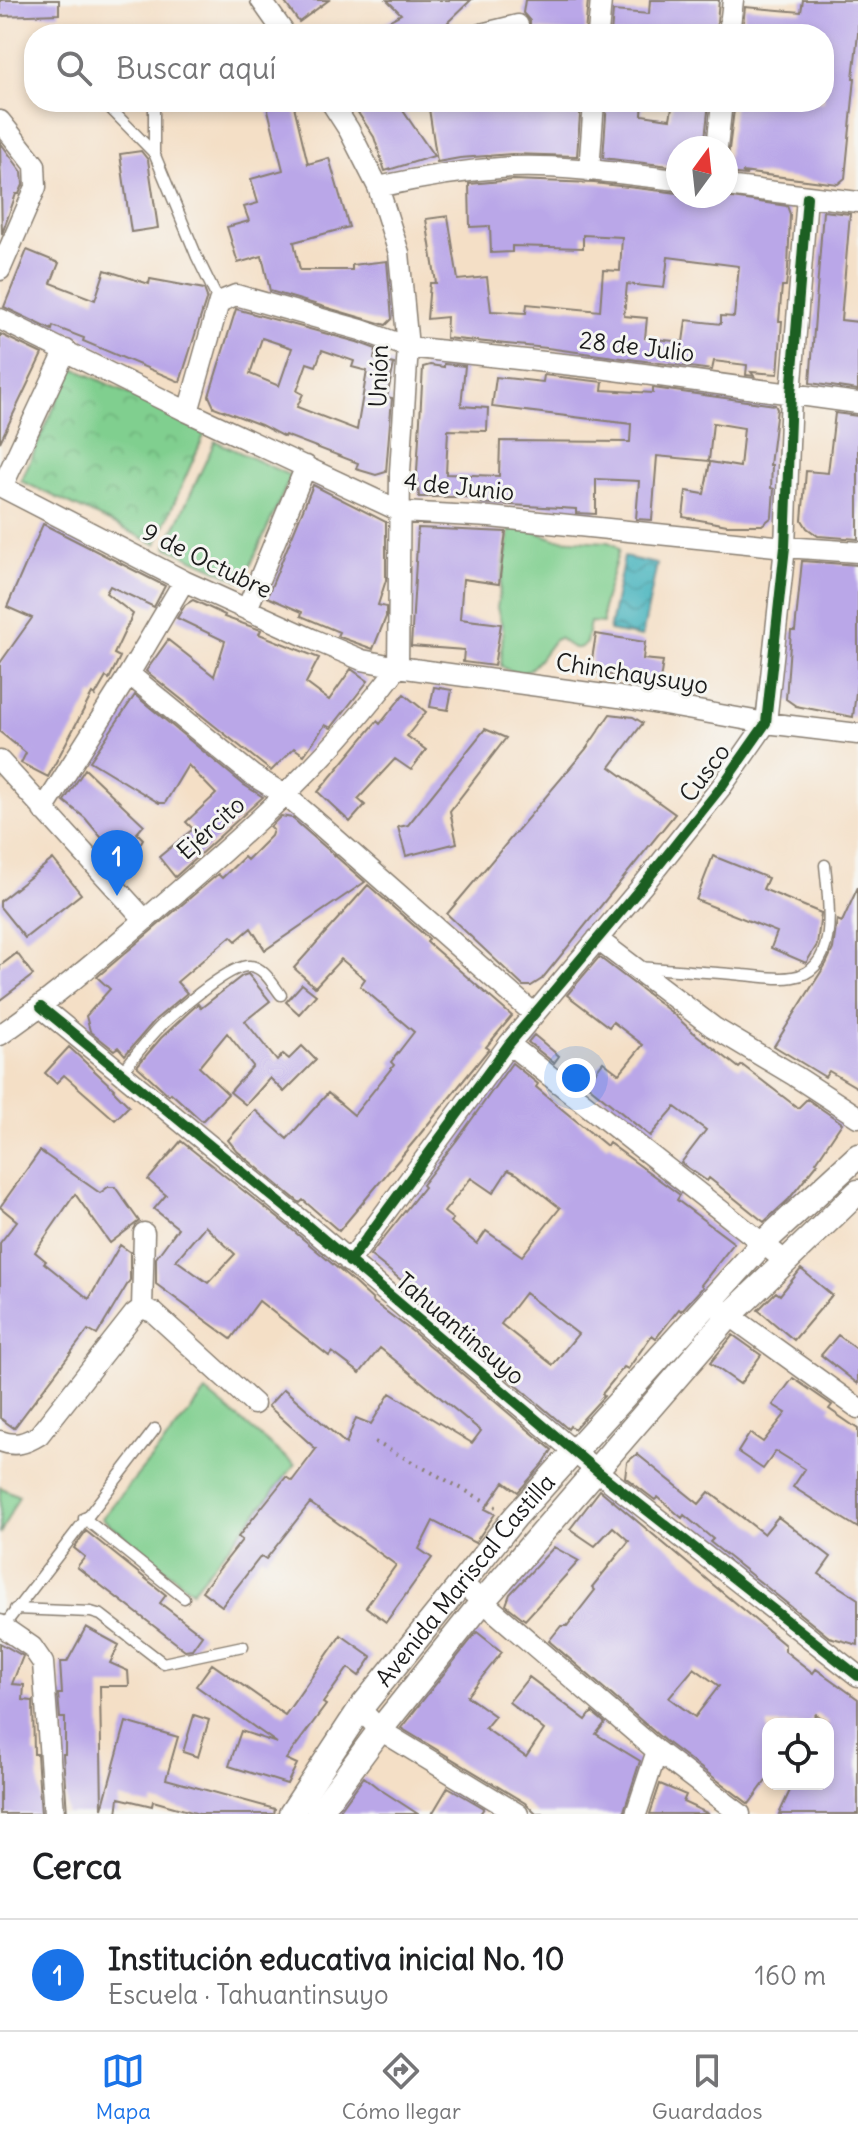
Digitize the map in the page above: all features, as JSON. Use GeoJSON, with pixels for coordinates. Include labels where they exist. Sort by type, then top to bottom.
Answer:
{"type":"FeatureCollection","features":[{"type":"Feature","properties":{"kind":"street"},"geometry":{"type":"LineString","coordinates":[[261,0],[278,24]]}},
{"type":"Feature","properties":{"kind":"street"},"geometry":{"type":"LineString","coordinates":[[599,24],[601,0]]}},
{"type":"Feature","properties":{"kind":"street"},"geometry":{"type":"LineString","coordinates":[[730,24],[733,0]]}},
{"type":"Feature","properties":{"kind":"street","name":"Unión"},"geometry":{"type":"LineString","coordinates":[[337,112],[378,187],[399,253],[408,347],[400,472],[402,512],[398,667]]}},
{"type":"Feature","properties":{"kind":"street"},"geometry":{"type":"LineString","coordinates":[[589,171],[593,112]]}},
{"type":"Feature","properties":{"kind":"street"},"geometry":{"type":"LineString","coordinates":[[718,136],[721,112]]}},
{"type":"Feature","properties":{"kind":"street"},"geometry":{"type":"LineString","coordinates":[[0,121],[35,165],[36,187],[0,270]]}},
{"type":"Feature","properties":{"kind":"street"},"geometry":{"type":"LineString","coordinates":[[378,187],[472,170],[536,167],[666,179]]}},
{"type":"Feature","properties":{"kind":"street"},"geometry":{"type":"LineString","coordinates":[[738,188],[858,202]]}},
{"type":"Feature","properties":{"kind":"street","name":"Cusco"},"geometry":{"type":"LineString","coordinates":[[349,1262],[509,1044],[722,786],[766,723],[785,547],[791,394],[807,197]]}},
{"type":"Feature","properties":{"kind":"street","name":"28 de Julio"},"geometry":{"type":"LineString","coordinates":[[219,302],[231,295],[243,296],[408,347],[600,368],[858,403]]}},
{"type":"Feature","properties":{"kind":"street"},"geometry":{"type":"LineString","coordinates":[[188,412],[219,302]]}},
{"type":"Feature","properties":{"kind":"street","name":"4 de Junio"},"geometry":{"type":"LineString","coordinates":[[0,319],[188,412],[402,512],[490,517],[858,552]]}},
{"type":"Feature","properties":{"kind":"street"},"geometry":{"type":"LineString","coordinates":[[1,487],[66,350]]}},
{"type":"Feature","properties":{"kind":"street"},"geometry":{"type":"LineString","coordinates":[[247,609],[306,466]]}},
{"type":"Feature","properties":{"kind":"street","name":"9 de Octubre"},"geometry":{"type":"LineString","coordinates":[[1,487],[184,581],[340,652],[398,667]]}},
{"type":"Feature","properties":{"kind":"street"},"geometry":{"type":"LineString","coordinates":[[43,810],[184,581]]}},
{"type":"Feature","properties":{"kind":"street","name":"Chinchaysuyo"},"geometry":{"type":"LineString","coordinates":[[398,667],[858,734]]}},
{"type":"Feature","properties":{"kind":"street","name":"Ejército"},"geometry":{"type":"LineString","coordinates":[[0,1035],[41,1007],[226,852],[285,795],[370,704],[398,667]]}},
{"type":"Feature","properties":{"kind":"street"},"geometry":{"type":"LineString","coordinates":[[129,674],[252,775],[285,795],[533,1013]]}},
{"type":"Feature","properties":{"kind":"street"},"geometry":{"type":"LineString","coordinates":[[0,761],[145,920]]}},
{"type":"Feature","properties":{"kind":"street"},"geometry":{"type":"LineString","coordinates":[[597,939],[713,1027],[858,1117]]}},
{"type":"Feature","properties":{"kind":"street","name":"Tahuantinsuyo"},"geometry":{"type":"LineString","coordinates":[[41,1007],[597,1471],[858,1676]]}},
{"type":"Feature","properties":{"kind":"street"},"geometry":{"type":"LineString","coordinates":[[509,1044],[785,1261]]}},
{"type":"Feature","properties":{"kind":"street","name":"Avenida Mariscal Castilla"},"geometry":{"type":"LineString","coordinates":[[318,1814],[380,1730],[483,1601],[597,1471],[721,1309],[764,1242],[858,1156]]}},
{"type":"Feature","properties":{"kind":"street","name":"Avenida Mariscal Castilla"},"geometry":{"type":"LineString","coordinates":[[291,1814],[360,1709],[515,1517],[721,1309],[785,1261],[858,1192]]}},
{"type":"Feature","properties":{"kind":"street"},"geometry":{"type":"LineString","coordinates":[[142,1308],[144,1233]]}},
{"type":"Feature","properties":{"kind":"street"},"geometry":{"type":"LineString","coordinates":[[142,1308],[153,1312],[254,1404]]}},
{"type":"Feature","properties":{"kind":"street"},"geometry":{"type":"LineString","coordinates":[[0,1441],[14,1445],[39,1435],[134,1314],[142,1308]]}},
{"type":"Feature","properties":{"kind":"street"},"geometry":{"type":"LineString","coordinates":[[721,1309],[858,1408]]}},
{"type":"Feature","properties":{"kind":"street"},"geometry":{"type":"LineString","coordinates":[[460,1582],[657,1751],[740,1814]]}},
{"type":"Feature","properties":{"kind":"street"},"geometry":{"type":"LineString","coordinates":[[2,1626],[32,1647],[43,1663],[54,1814]]}},
{"type":"Feature","properties":{"kind":"street"},"geometry":{"type":"LineString","coordinates":[[360,1709],[380,1730],[518,1814]]}},
{"type":"Feature","properties":{"kind":"street"},"geometry":{"type":"LineString","coordinates":[[636,1814],[657,1751]]}},
{"type":"Feature","properties":{"kind":"lane"},"geometry":{"type":"LineString","coordinates":[[114,112],[154,153],[219,302]]}},
{"type":"Feature","properties":{"kind":"lane"},"geometry":{"type":"LineString","coordinates":[[154,112],[154,153]]}},
{"type":"Feature","properties":{"kind":"lane"},"geometry":{"type":"LineString","coordinates":[[633,966],[779,978],[804,974],[819,960],[829,931],[825,865]]}},
{"type":"Feature","properties":{"kind":"lane"},"geometry":{"type":"LineString","coordinates":[[122,1072],[167,1021],[206,990],[241,968],[258,968],[281,995]]}},
{"type":"Feature","properties":{"kind":"lane"},"geometry":{"type":"LineString","coordinates":[[2,1626],[155,1429]]}},
{"type":"Feature","properties":{"kind":"lane"},"geometry":{"type":"LineString","coordinates":[[84,1518],[184,1598]]}},
{"type":"Feature","properties":{"kind":"lane"},"geometry":{"type":"LineString","coordinates":[[15,1609],[82,1611],[101,1615],[163,1663],[243,1646]]}},
{"type":"Feature","properties":{"kind":"path"},"geometry":{"type":"LineString","coordinates":[[375,1442],[515,1517]]}},
{"type":"Feature","properties":{"kind":"green space"},"geometry":{"type":"Polygon","coordinates":[[[72,367],[206,431],[156,544],[21,481],[72,367]]]}},
{"type":"Feature","properties":{"kind":"green space"},"geometry":{"type":"Polygon","coordinates":[[[215,441],[291,476],[243,582],[166,547],[215,441]]]}},
{"type":"Feature","properties":{"kind":"green space"},"geometry":{"type":"Polygon","coordinates":[[[522,527],[555,539],[608,542],[619,550],[603,605],[603,623],[590,622],[586,643],[579,648],[559,638],[554,640],[532,668],[519,673],[501,666],[503,629],[497,608],[510,529],[522,527]]]}},
{"type":"Feature","properties":{"kind":"green space"},"geometry":{"type":"Polygon","coordinates":[[[206,1392],[295,1465],[192,1591],[102,1518],[206,1392]]]}},
{"type":"Feature","properties":{"kind":"green space"},"geometry":{"type":"Polygon","coordinates":[[[0,1487],[19,1496],[0,1534],[0,1487]]]}},
{"type":"Feature","properties":{"kind":"water"},"geometry":{"type":"Polygon","coordinates":[[[624,557],[657,564],[642,637],[609,631],[624,557]]]}},
{"type":"Feature","properties":{"kind":"building"},"geometry":{"type":"Polygon","coordinates":[[[0,0],[59,0],[59,14],[0,16],[0,0]]]}},
{"type":"Feature","properties":{"kind":"building"},"geometry":{"type":"Polygon","coordinates":[[[283,0],[329,0],[299,22],[283,0]]]}},
{"type":"Feature","properties":{"kind":"building"},"geometry":{"type":"Polygon","coordinates":[[[387,0],[471,0],[448,22],[450,24],[383,24],[401,14],[387,0]]]}},
{"type":"Feature","properties":{"kind":"building"},"geometry":{"type":"Polygon","coordinates":[[[525,0],[588,0],[586,24],[530,24],[523,13],[525,0]]]}},
{"type":"Feature","properties":{"kind":"building"},"geometry":{"type":"Polygon","coordinates":[[[650,0],[719,0],[717,24],[612,24],[613,11],[649,14],[650,0]]]}},
{"type":"Feature","properties":{"kind":"building"},"geometry":{"type":"Polygon","coordinates":[[[803,0],[858,0],[855,78],[845,178],[838,184],[742,172],[747,175],[738,174],[738,136],[731,136],[734,112],[834,112],[834,24],[743,24],[745,7],[801,12],[803,0]]]}},
{"type":"Feature","properties":{"kind":"building"},"geometry":{"type":"Polygon","coordinates":[[[268,112],[295,112],[308,164],[329,158],[349,227],[294,242],[300,270],[352,270],[352,265],[387,261],[392,319],[386,325],[270,291],[262,256],[238,263],[227,227],[249,221],[244,207],[258,203],[251,179],[283,170],[268,112]]]}},
{"type":"Feature","properties":{"kind":"building"},"geometry":{"type":"Polygon","coordinates":[[[358,112],[404,112],[434,156],[385,171],[374,137],[358,112]]]}},
{"type":"Feature","properties":{"kind":"building"},"geometry":{"type":"Polygon","coordinates":[[[430,112],[580,112],[577,156],[512,154],[437,162],[430,112]]]}},
{"type":"Feature","properties":{"kind":"building"},"geometry":{"type":"Polygon","coordinates":[[[606,112],[642,112],[642,115],[670,119],[671,112],[708,112],[705,136],[666,136],[666,166],[603,158],[606,112]]]}},
{"type":"Feature","properties":{"kind":"building"},"geometry":{"type":"Polygon","coordinates":[[[0,142],[22,172],[23,185],[16,194],[2,234],[0,142]]]}},
{"type":"Feature","properties":{"kind":"building"},"geometry":{"type":"Polygon","coordinates":[[[141,151],[148,160],[158,228],[131,232],[120,154],[141,151]]]}},
{"type":"Feature","properties":{"kind":"building"},"geometry":{"type":"Polygon","coordinates":[[[513,180],[594,183],[666,192],[666,208],[738,208],[738,199],[787,206],[790,214],[788,269],[786,286],[782,286],[778,374],[751,372],[754,376],[746,375],[747,365],[714,361],[712,370],[446,338],[447,317],[427,319],[430,283],[436,283],[426,219],[448,216],[458,280],[487,277],[491,311],[526,313],[527,304],[600,311],[603,270],[620,271],[622,237],[583,235],[583,248],[512,246],[512,252],[491,253],[490,226],[470,227],[469,184],[513,180]],[[668,257],[664,288],[627,284],[624,316],[647,318],[645,338],[683,342],[686,320],[721,324],[721,316],[734,317],[739,266],[668,257]]]}},
{"type":"Feature","properties":{"kind":"building"},"geometry":{"type":"Polygon","coordinates":[[[823,211],[850,214],[841,320],[858,322],[858,390],[810,383],[823,211]]]}},
{"type":"Feature","properties":{"kind":"building"},"geometry":{"type":"Polygon","coordinates":[[[27,250],[59,263],[51,283],[95,300],[105,270],[149,284],[150,279],[204,289],[207,297],[180,382],[83,341],[84,338],[53,326],[52,330],[4,307],[27,250]]]}},
{"type":"Feature","properties":{"kind":"building"},"geometry":{"type":"Polygon","coordinates":[[[236,309],[376,349],[374,359],[394,364],[387,397],[392,398],[386,472],[376,475],[356,469],[358,463],[284,437],[214,407],[209,396],[236,309]],[[262,338],[250,374],[279,386],[292,348],[262,338]],[[322,350],[316,366],[307,363],[297,391],[303,394],[297,407],[357,430],[367,371],[352,367],[354,361],[322,350]]]}},
{"type":"Feature","properties":{"kind":"building"},"geometry":{"type":"Polygon","coordinates":[[[0,334],[42,354],[0,442],[0,334]]]}},
{"type":"Feature","properties":{"kind":"building"},"geometry":{"type":"Polygon","coordinates":[[[444,364],[465,366],[461,406],[488,408],[487,431],[448,430],[446,474],[499,476],[500,441],[630,442],[631,424],[492,407],[496,377],[543,382],[544,375],[603,382],[602,390],[653,393],[653,388],[775,405],[770,465],[771,488],[774,489],[772,517],[762,525],[727,525],[683,517],[686,491],[704,494],[710,462],[740,467],[744,428],[713,423],[709,461],[657,456],[652,520],[636,519],[639,481],[596,479],[596,514],[576,513],[576,509],[478,503],[478,497],[419,497],[417,472],[423,367],[444,367],[444,364]]]}},
{"type":"Feature","properties":{"kind":"building"},"geometry":{"type":"Polygon","coordinates":[[[835,413],[858,416],[858,539],[818,536],[802,520],[806,471],[828,473],[835,413]]]}},
{"type":"Feature","properties":{"kind":"building"},"geometry":{"type":"Polygon","coordinates":[[[313,485],[386,522],[386,580],[378,605],[386,607],[386,617],[373,649],[337,636],[339,632],[267,597],[313,485]]]}},
{"type":"Feature","properties":{"kind":"building"},"geometry":{"type":"Polygon","coordinates":[[[43,524],[165,586],[154,607],[110,586],[106,593],[133,614],[114,654],[120,657],[109,679],[106,677],[95,696],[92,694],[48,777],[21,763],[26,753],[0,732],[0,663],[32,618],[7,607],[43,524]]]}},
{"type":"Feature","properties":{"kind":"building"},"geometry":{"type":"Polygon","coordinates":[[[418,528],[506,532],[499,584],[463,579],[460,619],[501,624],[494,666],[463,662],[464,650],[411,646],[418,528]]]}},
{"type":"Feature","properties":{"kind":"building"},"geometry":{"type":"Polygon","coordinates":[[[802,561],[858,565],[858,675],[853,717],[796,706],[786,699],[791,631],[795,631],[802,561]]]}},
{"type":"Feature","properties":{"kind":"building"},"geometry":{"type":"Polygon","coordinates":[[[193,600],[224,617],[261,630],[259,634],[319,658],[306,683],[329,700],[351,669],[368,681],[331,728],[325,725],[304,755],[294,748],[271,771],[146,671],[168,640],[214,676],[225,641],[177,618],[185,605],[193,600]]]}},
{"type":"Feature","properties":{"kind":"building"},"geometry":{"type":"Polygon","coordinates":[[[596,634],[645,642],[643,659],[663,661],[659,687],[625,682],[625,677],[590,672],[596,634]]]}},
{"type":"Feature","properties":{"kind":"building"},"geometry":{"type":"Polygon","coordinates":[[[434,687],[452,690],[448,710],[430,707],[434,687]]]}},
{"type":"Feature","properties":{"kind":"building"},"geometry":{"type":"Polygon","coordinates":[[[404,694],[426,712],[407,736],[426,750],[411,770],[395,759],[358,799],[365,805],[350,822],[318,792],[377,721],[380,724],[404,694]]]}},
{"type":"Feature","properties":{"kind":"building"},"geometry":{"type":"Polygon","coordinates":[[[135,695],[244,785],[263,797],[175,877],[159,857],[193,829],[186,822],[216,794],[188,765],[165,803],[159,803],[90,761],[135,695]]]}},
{"type":"Feature","properties":{"kind":"building"},"geometry":{"type":"Polygon","coordinates":[[[610,714],[633,717],[643,723],[610,767],[675,814],[542,979],[531,986],[523,986],[447,914],[586,749],[610,714]]]}},
{"type":"Feature","properties":{"kind":"building"},"geometry":{"type":"Polygon","coordinates":[[[485,729],[506,738],[450,811],[457,843],[406,856],[398,827],[408,825],[485,729]]]}},
{"type":"Feature","properties":{"kind":"building"},"geometry":{"type":"Polygon","coordinates":[[[85,769],[144,825],[137,833],[143,839],[126,867],[85,818],[64,801],[85,769]]]}},
{"type":"Feature","properties":{"kind":"building"},"geometry":{"type":"Polygon","coordinates":[[[281,816],[292,818],[365,882],[265,950],[251,928],[236,941],[231,936],[177,982],[187,993],[155,1020],[125,1055],[118,1047],[114,1050],[90,1031],[86,1016],[110,989],[97,977],[218,874],[222,878],[244,857],[247,860],[271,836],[273,830],[270,827],[281,816]]]}},
{"type":"Feature","properties":{"kind":"building"},"geometry":{"type":"Polygon","coordinates":[[[713,856],[768,878],[763,889],[821,913],[817,945],[806,963],[771,948],[777,932],[696,900],[713,856]]]}},
{"type":"Feature","properties":{"kind":"building"},"geometry":{"type":"Polygon","coordinates":[[[53,859],[81,894],[25,938],[0,907],[0,901],[53,859]]]}},
{"type":"Feature","properties":{"kind":"building"},"geometry":{"type":"Polygon","coordinates":[[[368,885],[429,939],[427,942],[512,1016],[486,1047],[489,1049],[339,1231],[303,1200],[300,1203],[228,1140],[255,1110],[287,1139],[328,1093],[354,1115],[394,1065],[391,1062],[414,1032],[360,986],[365,979],[341,959],[315,987],[294,968],[368,885]]]}},
{"type":"Feature","properties":{"kind":"building"},"geometry":{"type":"Polygon","coordinates":[[[858,887],[858,1088],[829,1071],[825,1077],[774,1046],[826,964],[833,949],[837,920],[842,922],[858,887]]]}},
{"type":"Feature","properties":{"kind":"building"},"geometry":{"type":"Polygon","coordinates":[[[17,953],[33,975],[0,1000],[0,966],[17,953]]]}},
{"type":"Feature","properties":{"kind":"building"},"geometry":{"type":"Polygon","coordinates":[[[599,957],[739,1068],[742,1065],[798,1108],[807,1099],[842,1123],[818,1163],[789,1199],[764,1222],[709,1178],[707,1181],[681,1163],[706,1130],[675,1107],[650,1136],[586,1084],[603,1062],[619,1074],[643,1045],[613,1022],[609,1027],[567,995],[599,957]]]}},
{"type":"Feature","properties":{"kind":"building"},"geometry":{"type":"Polygon","coordinates":[[[248,974],[270,1001],[245,1021],[277,1061],[283,1054],[289,1059],[302,1046],[316,1060],[284,1092],[270,1078],[246,1105],[230,1092],[253,1066],[227,1033],[199,1067],[228,1094],[202,1121],[137,1066],[161,1038],[198,1004],[201,1008],[248,974]]]}},
{"type":"Feature","properties":{"kind":"building"},"geometry":{"type":"Polygon","coordinates":[[[302,984],[316,995],[299,1014],[286,1002],[302,984]]]}},
{"type":"Feature","properties":{"kind":"building"},"geometry":{"type":"Polygon","coordinates":[[[534,1035],[559,1056],[554,1063],[528,1042],[534,1035]]]}},
{"type":"Feature","properties":{"kind":"building"},"geometry":{"type":"Polygon","coordinates":[[[69,1047],[129,1106],[115,1120],[64,1075],[56,1083],[45,1073],[69,1047]]]}},
{"type":"Feature","properties":{"kind":"building"},"geometry":{"type":"Polygon","coordinates":[[[512,1063],[607,1146],[609,1143],[680,1195],[677,1200],[734,1243],[701,1285],[703,1287],[681,1311],[679,1309],[656,1338],[652,1335],[628,1369],[624,1367],[602,1394],[604,1396],[574,1429],[570,1426],[568,1429],[461,1338],[467,1331],[370,1255],[512,1063]],[[508,1170],[493,1193],[471,1178],[444,1212],[453,1219],[450,1222],[477,1244],[486,1231],[522,1256],[560,1208],[508,1170]],[[525,1293],[501,1324],[553,1365],[578,1334],[525,1293]]]}},
{"type":"Feature","properties":{"kind":"building"},"geometry":{"type":"Polygon","coordinates":[[[181,1141],[283,1222],[372,1301],[552,1450],[518,1492],[504,1482],[485,1509],[495,1514],[475,1543],[433,1521],[419,1549],[432,1558],[386,1622],[366,1607],[396,1565],[310,1503],[266,1559],[261,1556],[222,1606],[202,1591],[242,1540],[238,1537],[286,1477],[292,1481],[316,1449],[268,1406],[284,1389],[346,1444],[356,1418],[371,1424],[390,1393],[472,1443],[481,1431],[380,1348],[360,1373],[332,1352],[329,1356],[259,1301],[231,1339],[156,1284],[156,1258],[178,1228],[154,1209],[166,1195],[148,1180],[181,1141]],[[205,1226],[176,1260],[208,1283],[235,1254],[205,1226]]]}},
{"type":"Feature","properties":{"kind":"building"},"geometry":{"type":"Polygon","coordinates":[[[40,1151],[100,1193],[108,1187],[115,1187],[139,1221],[110,1243],[75,1194],[35,1252],[89,1299],[120,1245],[130,1252],[130,1280],[97,1335],[88,1330],[14,1428],[0,1418],[0,1243],[17,1221],[0,1207],[40,1151]]]}},
{"type":"Feature","properties":{"kind":"building"},"geometry":{"type":"Polygon","coordinates":[[[801,1269],[832,1295],[794,1340],[758,1310],[776,1292],[780,1295],[801,1269]]]}},
{"type":"Feature","properties":{"kind":"building"},"geometry":{"type":"Polygon","coordinates":[[[733,1335],[761,1355],[740,1384],[710,1363],[733,1335]]]}},
{"type":"Feature","properties":{"kind":"building"},"geometry":{"type":"Polygon","coordinates":[[[838,1335],[858,1350],[858,1384],[821,1355],[838,1335]]]}},
{"type":"Feature","properties":{"kind":"building"},"geometry":{"type":"Polygon","coordinates":[[[793,1378],[832,1405],[829,1409],[858,1429],[858,1528],[793,1487],[805,1469],[776,1451],[763,1469],[738,1452],[750,1433],[763,1442],[786,1413],[773,1405],[793,1378]]]}},
{"type":"Feature","properties":{"kind":"building"},"geometry":{"type":"Polygon","coordinates":[[[637,1454],[699,1504],[709,1492],[764,1534],[778,1517],[831,1557],[819,1574],[858,1599],[858,1645],[829,1637],[710,1542],[713,1539],[684,1515],[682,1518],[658,1497],[655,1500],[625,1477],[627,1462],[637,1454]]]}},
{"type":"Feature","properties":{"kind":"building"},"geometry":{"type":"Polygon","coordinates":[[[600,1490],[785,1645],[785,1651],[813,1673],[816,1669],[858,1699],[858,1814],[779,1814],[790,1790],[834,1790],[834,1718],[822,1718],[816,1714],[813,1718],[762,1718],[762,1786],[749,1804],[665,1741],[549,1641],[561,1626],[567,1626],[595,1590],[592,1587],[629,1541],[613,1527],[595,1546],[570,1529],[600,1490]],[[694,1668],[669,1698],[695,1717],[719,1686],[694,1668]]]}},
{"type":"Feature","properties":{"kind":"building"},"geometry":{"type":"Polygon","coordinates":[[[86,1531],[166,1595],[160,1603],[202,1635],[192,1649],[185,1650],[77,1567],[85,1557],[74,1548],[86,1531]]]}},
{"type":"Feature","properties":{"kind":"building"},"geometry":{"type":"Polygon","coordinates":[[[554,1547],[579,1561],[525,1620],[506,1605],[510,1594],[554,1547]]]}},
{"type":"Feature","properties":{"kind":"building"},"geometry":{"type":"Polygon","coordinates":[[[86,1627],[119,1645],[110,1663],[128,1671],[129,1686],[100,1686],[102,1809],[126,1722],[178,1737],[166,1779],[275,1809],[274,1814],[199,1814],[153,1801],[152,1806],[119,1798],[117,1814],[67,1814],[63,1754],[65,1718],[60,1718],[58,1694],[62,1694],[60,1662],[67,1662],[86,1627]]]}},
{"type":"Feature","properties":{"kind":"building"},"geometry":{"type":"Polygon","coordinates":[[[477,1632],[502,1652],[467,1696],[495,1716],[485,1728],[526,1757],[544,1730],[509,1702],[529,1677],[586,1720],[592,1712],[605,1723],[596,1734],[640,1761],[623,1814],[536,1814],[525,1803],[401,1728],[477,1632]]]}},
{"type":"Feature","properties":{"kind":"building"},"geometry":{"type":"Polygon","coordinates":[[[341,1635],[372,1657],[359,1676],[348,1668],[323,1703],[326,1705],[286,1759],[297,1764],[287,1784],[229,1766],[241,1731],[277,1743],[196,1686],[212,1664],[285,1715],[341,1635]]]}},
{"type":"Feature","properties":{"kind":"building"},"geometry":{"type":"Polygon","coordinates":[[[0,1643],[23,1656],[12,1684],[24,1685],[23,1700],[33,1701],[34,1754],[37,1754],[41,1814],[0,1814],[0,1643]]]}},
{"type":"Feature","properties":{"kind":"building"},"geometry":{"type":"Polygon","coordinates":[[[194,1715],[209,1720],[198,1757],[183,1752],[194,1715]]]}},
{"type":"Feature","properties":{"kind":"building"},"geometry":{"type":"Polygon","coordinates":[[[364,1777],[378,1788],[418,1814],[337,1814],[364,1777]]]}},
{"type":"Feature","properties":{"kind":"building"},"geometry":{"type":"Polygon","coordinates":[[[660,1784],[686,1795],[683,1802],[709,1814],[650,1814],[660,1784]]]}},
{"type":"Feature","properties":{"kind":"building"},"geometry":{"type":"Polygon","coordinates":[[[448,1787],[484,1808],[480,1814],[432,1814],[448,1787]]]}},
{"type":"Feature","properties":{"kind":"cycle path"},"geometry":{"type":"LineString","coordinates":[[349,1262],[509,1044],[643,885],[722,786],[766,723],[785,547],[791,394],[807,197]]}},
{"type":"Feature","properties":{"kind":"cycle path"},"geometry":{"type":"LineString","coordinates":[[41,1007],[307,1225],[597,1471],[858,1676]]}},
{"type":"Feature","properties":{"kind":"place","name":"Institución educativa inicial No. 10"},"geometry":{"type":"Point","coordinates":[117,896]}}]}
